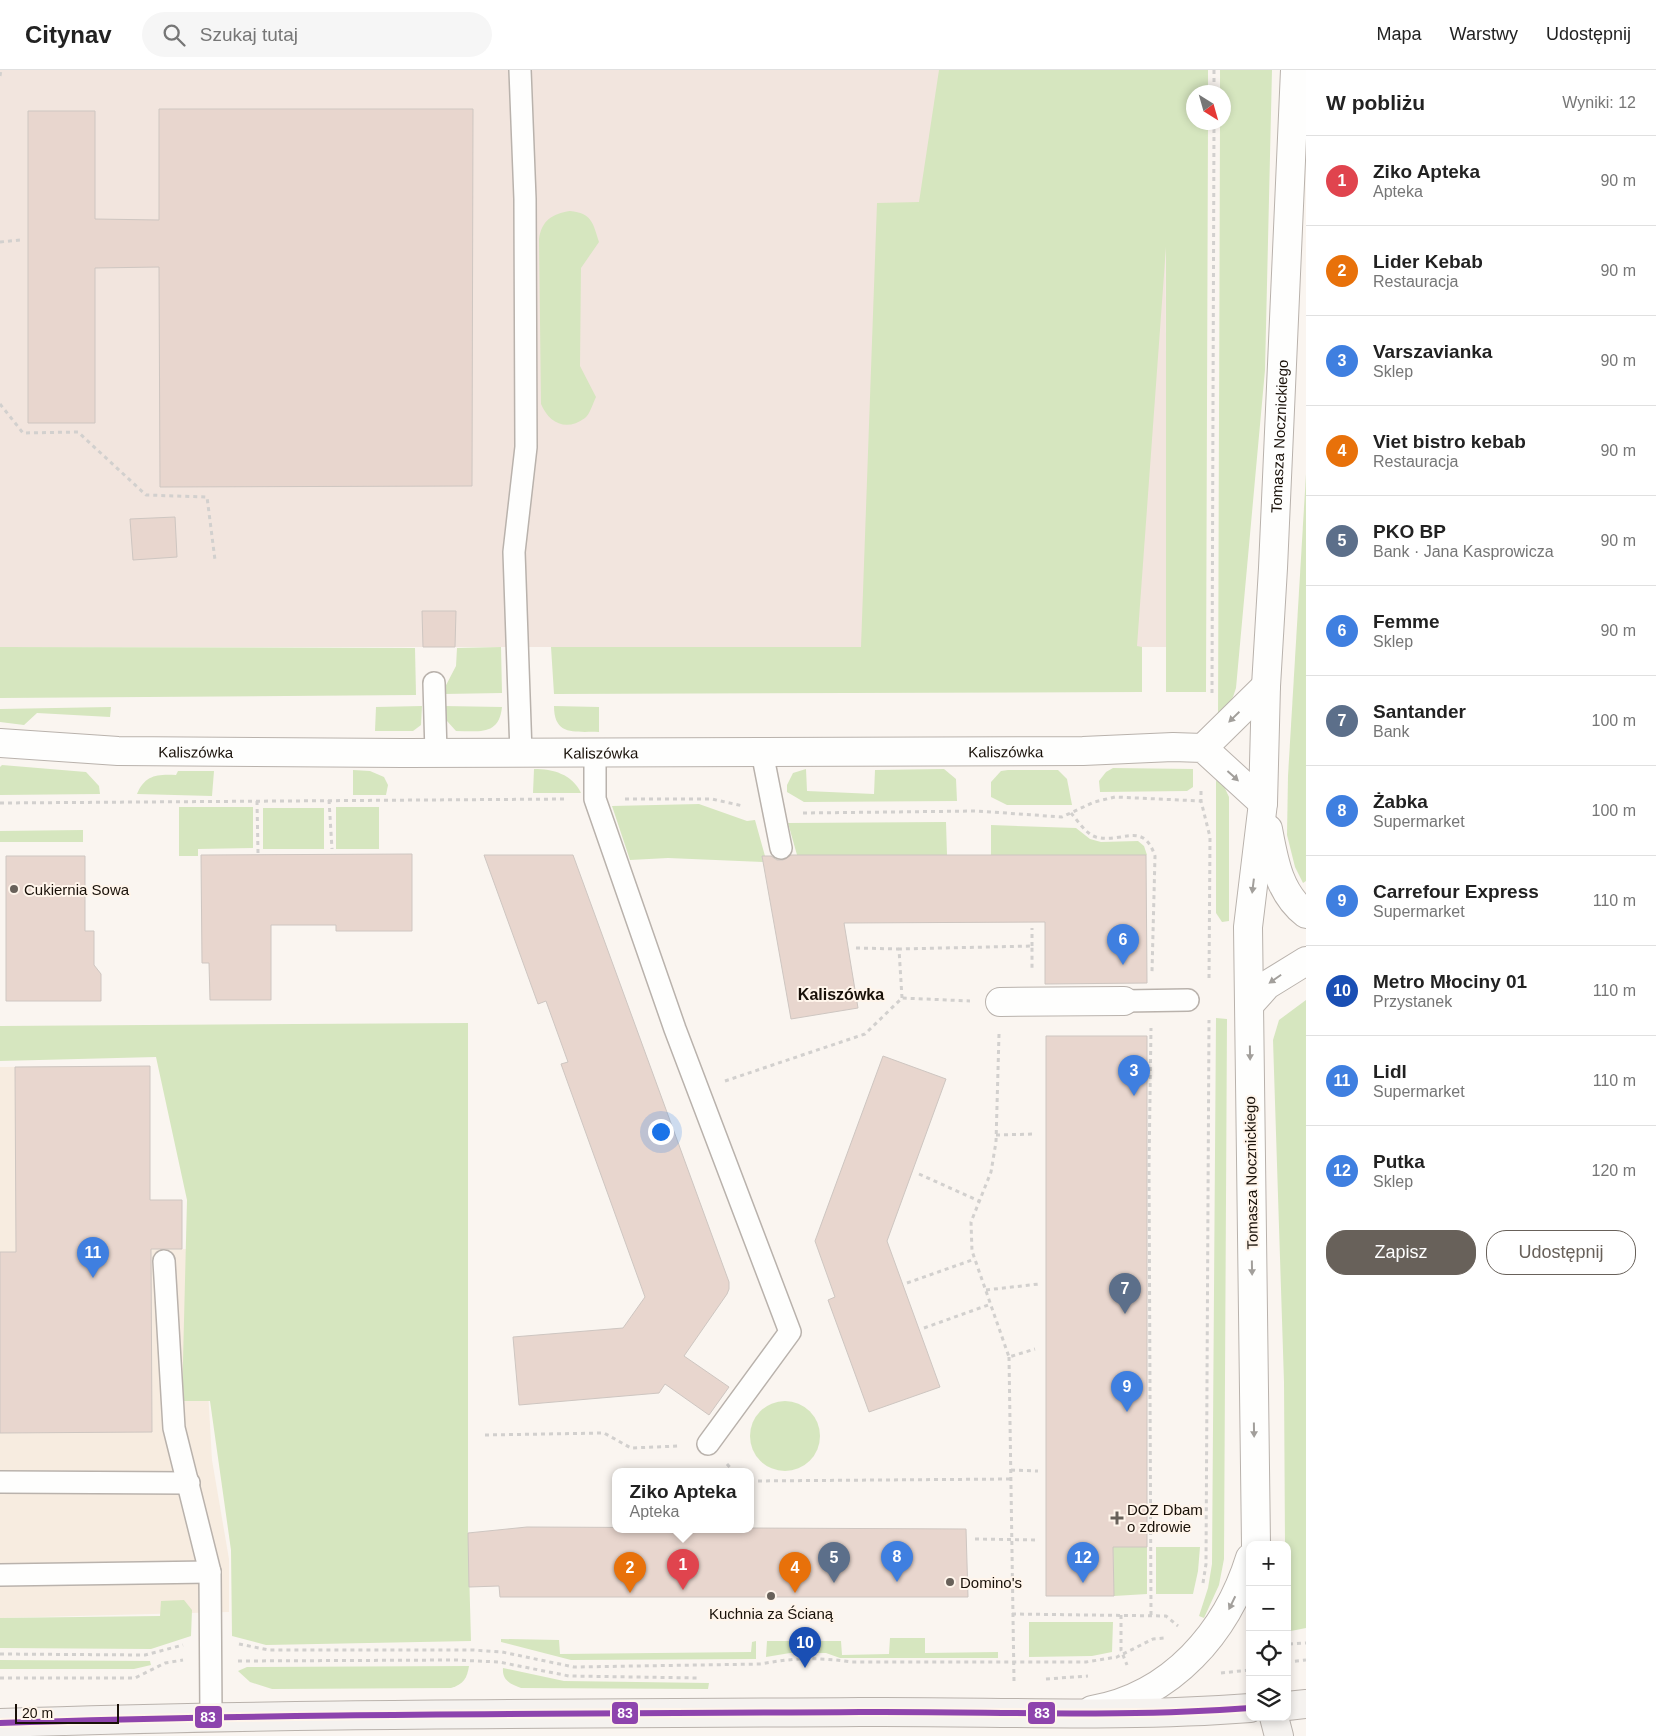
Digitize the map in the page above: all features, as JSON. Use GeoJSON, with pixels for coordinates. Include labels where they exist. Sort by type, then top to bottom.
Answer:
{"type":"FeatureCollection","features":[{"type":"Feature","properties":{"kind":"main road"},"geometry":{"type":"LineString","coordinates":[[1291,1706],[1306,1704]]}},
{"type":"Feature","properties":{"kind":"main road"},"geometry":{"type":"LineString","coordinates":[[0,1723],[211,1716],[1166,1713],[1246,1708]]}},
{"type":"Feature","properties":{"kind":"main road"},"geometry":{"type":"LineString","coordinates":[[1275,1721],[1278,1736]]}},
{"type":"Feature","properties":{"kind":"street","name":"Tomasza Nocznickiego"},"geometry":{"type":"LineString","coordinates":[[1254,1539],[1248,927],[1263,803],[1266,686],[1295,70]]}},
{"type":"Feature","properties":{"kind":"street"},"geometry":{"type":"LineString","coordinates":[[1263,803],[1203,748],[1266,686]]}},
{"type":"Feature","properties":{"kind":"street","name":"Kaliszówka"},"geometry":{"type":"LineString","coordinates":[[0,743],[118,751],[436,753],[1203,748]]}},
{"type":"Feature","properties":{"kind":"street","name":"Tomasza Nocznickiego"},"geometry":{"type":"LineString","coordinates":[[1263,803],[1274,865],[1291,900],[1306,914]]}},
{"type":"Feature","properties":{"kind":"street"},"geometry":{"type":"LineString","coordinates":[[1250,1004],[1267,986],[1306,961]]}},
{"type":"Feature","properties":{"kind":"street"},"geometry":{"type":"LineString","coordinates":[[1000,1002],[1124,1001]]}},
{"type":"Feature","properties":{"kind":"street"},"geometry":{"type":"LineString","coordinates":[[1076,1713],[1101,1708],[1149,1690],[1170,1676],[1210,1638],[1227,1613],[1241,1587],[1246,1571]]}},
{"type":"Feature","properties":{"kind":"lane"},"geometry":{"type":"LineString","coordinates":[[520,70],[525,198],[526,447],[514,552],[521,752]]}},
{"type":"Feature","properties":{"kind":"lane"},"geometry":{"type":"LineString","coordinates":[[434,683],[436,753]]}},
{"type":"Feature","properties":{"kind":"lane"},"geometry":{"type":"LineString","coordinates":[[595,752],[595,799],[698,1090],[790,1332],[708,1444]]}},
{"type":"Feature","properties":{"kind":"lane"},"geometry":{"type":"LineString","coordinates":[[762,752],[781,848]]}},
{"type":"Feature","properties":{"kind":"lane"},"geometry":{"type":"LineString","coordinates":[[1124,1001],[1188,1000]]}},
{"type":"Feature","properties":{"kind":"lane"},"geometry":{"type":"LineString","coordinates":[[164,1261],[171,1408],[175,1436],[189,1483],[210,1572],[211,1716]]}},
{"type":"Feature","properties":{"kind":"lane"},"geometry":{"type":"LineString","coordinates":[[0,1482],[189,1483]]}},
{"type":"Feature","properties":{"kind":"lane"},"geometry":{"type":"LineString","coordinates":[[0,1575],[210,1572]]}},
{"type":"Feature","properties":{"kind":"path"},"geometry":{"type":"LineString","coordinates":[[0,70],[0,76]]}},
{"type":"Feature","properties":{"kind":"path"},"geometry":{"type":"LineString","coordinates":[[1214,70],[1214,85]]}},
{"type":"Feature","properties":{"kind":"path"},"geometry":{"type":"LineString","coordinates":[[1212,697],[1214,130]]}},
{"type":"Feature","properties":{"kind":"path"},"geometry":{"type":"LineString","coordinates":[[0,242],[21,240]]}},
{"type":"Feature","properties":{"kind":"path"},"geometry":{"type":"LineString","coordinates":[[0,404],[23,433],[78,432],[146,495],[207,497],[214,560]]}},
{"type":"Feature","properties":{"kind":"path"},"geometry":{"type":"LineString","coordinates":[[329,800],[332,849]]}},
{"type":"Feature","properties":{"kind":"path"},"geometry":{"type":"LineString","coordinates":[[1201,800],[1210,837],[1209,991]]}},
{"type":"Feature","properties":{"kind":"path"},"geometry":{"type":"LineString","coordinates":[[257,801],[258,853]]}},
{"type":"Feature","properties":{"kind":"path"},"geometry":{"type":"LineString","coordinates":[[1071,812],[1087,832],[1095,836],[1138,835],[1151,844],[1155,856],[1149,1166],[1151,1615]]}},
{"type":"Feature","properties":{"kind":"path"},"geometry":{"type":"LineString","coordinates":[[1032,928],[1034,1001]]}},
{"type":"Feature","properties":{"kind":"path"},"geometry":{"type":"LineString","coordinates":[[856,948],[1032,946]]}},
{"type":"Feature","properties":{"kind":"path"},"geometry":{"type":"LineString","coordinates":[[899,948],[902,998]]}},
{"type":"Feature","properties":{"kind":"path"},"geometry":{"type":"LineString","coordinates":[[698,1090],[865,1034],[902,998],[1000,1002],[996,1135],[991,1172],[971,1222],[972,1251],[1009,1356],[1014,1681]]}},
{"type":"Feature","properties":{"kind":"path"},"geometry":{"type":"LineString","coordinates":[[1202,1587],[1206,1564],[1209,1010]]}},
{"type":"Feature","properties":{"kind":"path"},"geometry":{"type":"LineString","coordinates":[[996,1135],[1035,1134]]}},
{"type":"Feature","properties":{"kind":"path"},"geometry":{"type":"LineString","coordinates":[[919,1174],[979,1200]]}},
{"type":"Feature","properties":{"kind":"path"},"geometry":{"type":"LineString","coordinates":[[908,1284],[975,1259]]}},
{"type":"Feature","properties":{"kind":"path"},"geometry":{"type":"LineString","coordinates":[[986,1290],[1039,1284]]}},
{"type":"Feature","properties":{"kind":"path"},"geometry":{"type":"LineString","coordinates":[[924,1328],[991,1304]]}},
{"type":"Feature","properties":{"kind":"path"},"geometry":{"type":"LineString","coordinates":[[1009,1356],[1035,1350]]}},
{"type":"Feature","properties":{"kind":"path"},"geometry":{"type":"LineString","coordinates":[[485,1435],[604,1433],[631,1448],[708,1444],[730,1468]]}},
{"type":"Feature","properties":{"kind":"path"},"geometry":{"type":"LineString","coordinates":[[1011,1470],[1038,1471]]}},
{"type":"Feature","properties":{"kind":"path"},"geometry":{"type":"LineString","coordinates":[[754,1482],[1011,1479]]}},
{"type":"Feature","properties":{"kind":"path"},"geometry":{"type":"LineString","coordinates":[[975,1540],[1040,1540]]}},
{"type":"Feature","properties":{"kind":"path"},"geometry":{"type":"LineString","coordinates":[[1012,1614],[1166,1616],[1180,1627]]}},
{"type":"Feature","properties":{"kind":"path"},"geometry":{"type":"LineString","coordinates":[[1122,1615],[1124,1655],[1127,1668],[1134,1666]]}},
{"type":"Feature","properties":{"kind":"path"},"geometry":{"type":"LineString","coordinates":[[1174,1634],[1184,1623]]}},
{"type":"Feature","properties":{"kind":"path"},"geometry":{"type":"LineString","coordinates":[[232,1643],[269,1650],[494,1651],[574,1667],[761,1664],[785,1659],[832,1659],[850,1662],[1091,1662],[1124,1655],[1154,1639],[1162,1638],[1167,1641]]}},
{"type":"Feature","properties":{"kind":"path"},"geometry":{"type":"LineString","coordinates":[[0,1654],[145,1655],[192,1642]]}},
{"type":"Feature","properties":{"kind":"path"},"geometry":{"type":"LineString","coordinates":[[1291,1644],[1306,1643]]}},
{"type":"Feature","properties":{"kind":"path"},"geometry":{"type":"LineString","coordinates":[[0,1678],[135,1678],[165,1663],[189,1660]]}},
{"type":"Feature","properties":{"kind":"path"},"geometry":{"type":"LineString","coordinates":[[232,1661],[456,1660],[499,1662],[569,1676],[704,1678]]}},
{"type":"Feature","properties":{"kind":"path"},"geometry":{"type":"LineString","coordinates":[[1291,1662],[1306,1660]]}},
{"type":"Feature","properties":{"kind":"path"},"geometry":{"type":"LineString","coordinates":[[1239,1672],[1246,1671]]}},
{"type":"Feature","properties":{"kind":"path"},"geometry":{"type":"LineString","coordinates":[[1041,1679],[1095,1676]]}},
{"type":"Feature","properties":{"kind":"path"},"geometry":{"type":"LineString","coordinates":[[1004,1681],[1023,1681]]}},
{"type":"Feature","properties":{"kind":"shaded area"},"geometry":{"type":"Polygon","coordinates":[[[0,70],[1165,70],[1167,647],[0,647],[0,70]]]}},
{"type":"Feature","properties":{"kind":"shaded area"},"geometry":{"type":"Polygon","coordinates":[[[150,1066],[150,1200],[182,1200],[182,1249],[200,1250],[212,1460],[229,1559],[229,1612],[0,1618],[0,1067],[150,1066]]]}},
{"type":"Feature","properties":{"kind":"green space"},"geometry":{"type":"Polygon","coordinates":[[[939,70],[1208,70],[1208,85],[1186,85],[1186,130],[1208,130],[1206,692],[1166,692],[1166,247],[1137,646],[1142,647],[1142,692],[554,694],[551,647],[861,647],[877,203],[919,202],[939,70]]]}},
{"type":"Feature","properties":{"kind":"green space"},"geometry":{"type":"Polygon","coordinates":[[[1220,70],[1272,70],[1265,370],[1236,688],[1233,697],[1218,717],[1220,130],[1231,130],[1231,85],[1220,85],[1220,70]]]}},
{"type":"Feature","properties":{"kind":"green space"},"geometry":{"type":"Polygon","coordinates":[[[570,211],[583,214],[590,220],[599,242],[581,268],[580,366],[596,397],[585,418],[565,425],[553,420],[544,411],[541,404],[539,239],[540,232],[549,219],[570,211]]]}},
{"type":"Feature","properties":{"kind":"green space"},"geometry":{"type":"Polygon","coordinates":[[[1306,474],[1306,881],[1303,883],[1295,867],[1287,835],[1288,776],[1306,474]]]}},
{"type":"Feature","properties":{"kind":"green space"},"geometry":{"type":"Polygon","coordinates":[[[0,647],[415,648],[416,695],[0,698],[0,647]]]}},
{"type":"Feature","properties":{"kind":"green space"},"geometry":{"type":"Polygon","coordinates":[[[501,647],[502,693],[444,694],[444,689],[456,666],[457,648],[501,647]]]}},
{"type":"Feature","properties":{"kind":"green space"},"geometry":{"type":"Polygon","coordinates":[[[422,706],[421,725],[413,731],[375,731],[376,707],[422,706]]]}},
{"type":"Feature","properties":{"kind":"green space"},"geometry":{"type":"Polygon","coordinates":[[[444,706],[502,707],[497,723],[492,727],[480,731],[456,731],[447,721],[444,706]]]}},
{"type":"Feature","properties":{"kind":"green space"},"geometry":{"type":"Polygon","coordinates":[[[554,706],[599,707],[599,732],[575,732],[562,728],[555,716],[554,706]]]}},
{"type":"Feature","properties":{"kind":"green space"},"geometry":{"type":"Polygon","coordinates":[[[111,707],[110,717],[37,713],[24,725],[0,722],[0,709],[111,707]]]}},
{"type":"Feature","properties":{"kind":"green space"},"geometry":{"type":"Polygon","coordinates":[[[2,765],[86,772],[99,786],[100,794],[0,795],[0,767],[2,765]]]}},
{"type":"Feature","properties":{"kind":"green space"},"geometry":{"type":"Polygon","coordinates":[[[1113,768],[1193,769],[1193,787],[1187,791],[1100,792],[1099,781],[1106,772],[1113,768]]]}},
{"type":"Feature","properties":{"kind":"green space"},"geometry":{"type":"Polygon","coordinates":[[[534,769],[548,770],[567,777],[573,781],[581,793],[533,793],[534,769]]]}},
{"type":"Feature","properties":{"kind":"green space"},"geometry":{"type":"Polygon","coordinates":[[[806,769],[807,791],[874,794],[875,770],[944,769],[956,779],[957,801],[804,802],[787,792],[787,785],[793,773],[806,769]]]}},
{"type":"Feature","properties":{"kind":"green space"},"geometry":{"type":"Polygon","coordinates":[[[353,770],[370,771],[384,777],[388,785],[386,795],[353,795],[353,770]]]}},
{"type":"Feature","properties":{"kind":"green space"},"geometry":{"type":"Polygon","coordinates":[[[1058,770],[1067,779],[1072,805],[1007,805],[991,797],[991,782],[1001,771],[1058,770]]]}},
{"type":"Feature","properties":{"kind":"green space"},"geometry":{"type":"Polygon","coordinates":[[[178,771],[214,771],[212,796],[137,794],[148,779],[163,775],[176,775],[178,771]]]}},
{"type":"Feature","properties":{"kind":"green space"},"geometry":{"type":"Polygon","coordinates":[[[1216,780],[1223,784],[1229,797],[1229,921],[1222,922],[1216,913],[1216,780]]]}},
{"type":"Feature","properties":{"kind":"green space"},"geometry":{"type":"Polygon","coordinates":[[[699,804],[747,821],[755,820],[765,856],[762,856],[763,862],[668,858],[630,860],[612,806],[699,804]]]}},
{"type":"Feature","properties":{"kind":"green space"},"geometry":{"type":"Polygon","coordinates":[[[179,807],[253,807],[253,848],[198,849],[198,856],[179,856],[179,807]]]}},
{"type":"Feature","properties":{"kind":"green space"},"geometry":{"type":"Polygon","coordinates":[[[336,807],[379,807],[379,849],[336,849],[336,807]]]}},
{"type":"Feature","properties":{"kind":"green space"},"geometry":{"type":"Polygon","coordinates":[[[263,808],[324,808],[324,849],[263,849],[263,808]]]}},
{"type":"Feature","properties":{"kind":"green space"},"geometry":{"type":"Polygon","coordinates":[[[946,822],[947,855],[797,855],[788,823],[946,822]]]}},
{"type":"Feature","properties":{"kind":"green space"},"geometry":{"type":"Polygon","coordinates":[[[991,825],[1076,828],[1090,839],[1101,842],[1138,841],[1144,846],[1147,855],[991,856],[991,825]]]}},
{"type":"Feature","properties":{"kind":"green space"},"geometry":{"type":"Polygon","coordinates":[[[83,830],[83,842],[0,842],[0,831],[83,830]]]}},
{"type":"Feature","properties":{"kind":"green space"},"geometry":{"type":"Polygon","coordinates":[[[1306,1000],[1306,1628],[1291,1631],[1291,1541],[1285,1541],[1284,1382],[1273,1040],[1279,1020],[1306,1000]]]}},
{"type":"Feature","properties":{"kind":"green space"},"geometry":{"type":"Polygon","coordinates":[[[1216,1018],[1227,1019],[1224,1559],[1219,1585],[1204,1618],[1199,1616],[1208,1588],[1212,1564],[1216,1018]]]}},
{"type":"Feature","properties":{"kind":"green space"},"geometry":{"type":"Polygon","coordinates":[[[468,1023],[468,1533],[471,1641],[266,1645],[232,1636],[231,1550],[210,1401],[182,1401],[187,1200],[156,1057],[0,1061],[0,1026],[468,1023]]]}},
{"type":"Feature","properties":{"kind":"green space"},"geometry":{"type":"Polygon","coordinates":[[[792,1401],[805,1407],[814,1416],[818,1422],[820,1436],[818,1450],[810,1461],[799,1469],[778,1471],[771,1469],[760,1461],[752,1450],[750,1429],[752,1422],[760,1411],[771,1403],[792,1401]]]}},
{"type":"Feature","properties":{"kind":"green space"},"geometry":{"type":"Polygon","coordinates":[[[1113,1547],[1147,1547],[1147,1594],[1114,1596],[1113,1547]]]}},
{"type":"Feature","properties":{"kind":"green space"},"geometry":{"type":"Polygon","coordinates":[[[1156,1547],[1200,1547],[1198,1571],[1193,1594],[1156,1594],[1156,1547]]]}},
{"type":"Feature","properties":{"kind":"green space"},"geometry":{"type":"Polygon","coordinates":[[[184,1600],[192,1610],[191,1636],[151,1649],[0,1648],[0,1618],[160,1616],[161,1601],[184,1600]]]}},
{"type":"Feature","properties":{"kind":"green space"},"geometry":{"type":"Polygon","coordinates":[[[1029,1622],[1113,1622],[1112,1652],[1092,1656],[1029,1657],[1029,1622]]]}},
{"type":"Feature","properties":{"kind":"green space"},"geometry":{"type":"Polygon","coordinates":[[[890,1638],[925,1638],[925,1653],[998,1652],[998,1658],[840,1658],[826,1653],[790,1653],[766,1657],[767,1641],[841,1641],[842,1655],[889,1654],[890,1638]]]}},
{"type":"Feature","properties":{"kind":"green space"},"geometry":{"type":"Polygon","coordinates":[[[501,1639],[559,1640],[560,1654],[751,1652],[752,1642],[756,1641],[756,1659],[571,1660],[501,1642],[501,1639]]]}},
{"type":"Feature","properties":{"kind":"green space"},"geometry":{"type":"Polygon","coordinates":[[[0,1660],[150,1661],[151,1665],[134,1669],[0,1669],[0,1660]]]}},
{"type":"Feature","properties":{"kind":"green space"},"geometry":{"type":"Polygon","coordinates":[[[469,1666],[464,1680],[459,1685],[451,1688],[272,1689],[250,1682],[238,1671],[247,1667],[469,1666]]]}},
{"type":"Feature","properties":{"kind":"green space"},"geometry":{"type":"Polygon","coordinates":[[[503,1668],[564,1681],[709,1683],[708,1689],[521,1688],[505,1679],[503,1668]]]}},
{"type":"Feature","properties":{"kind":"building"},"geometry":{"type":"Polygon","coordinates":[[[159,109],[473,109],[472,486],[160,487],[159,267],[95,268],[95,423],[28,423],[28,111],[95,111],[95,219],[159,220],[159,109]]]}},
{"type":"Feature","properties":{"kind":"building"},"geometry":{"type":"Polygon","coordinates":[[[175,517],[177,557],[133,560],[130,519],[175,517]]]}},
{"type":"Feature","properties":{"kind":"building"},"geometry":{"type":"Polygon","coordinates":[[[422,611],[456,611],[455,647],[423,647],[422,611]]]}},
{"type":"Feature","properties":{"kind":"building"},"geometry":{"type":"Polygon","coordinates":[[[412,854],[412,931],[336,931],[336,925],[271,925],[271,1000],[210,1000],[209,963],[202,963],[201,855],[412,854]]]}},
{"type":"Feature","properties":{"kind":"building"},"geometry":{"type":"Polygon","coordinates":[[[484,855],[573,855],[729,1282],[727,1294],[684,1356],[729,1387],[709,1415],[665,1384],[659,1393],[519,1405],[513,1337],[623,1328],[645,1297],[561,1064],[568,1062],[546,1001],[538,1004],[484,855]]]}},
{"type":"Feature","properties":{"kind":"building"},"geometry":{"type":"Polygon","coordinates":[[[791,855],[1146,855],[1147,983],[1045,984],[1045,922],[844,923],[858,1008],[791,1019],[762,856],[771,856],[777,860],[783,860],[791,855]]]}},
{"type":"Feature","properties":{"kind":"building"},"geometry":{"type":"Polygon","coordinates":[[[6,856],[85,856],[85,931],[94,931],[94,965],[101,974],[101,1001],[6,1001],[6,856]]]}},
{"type":"Feature","properties":{"kind":"building"},"geometry":{"type":"Polygon","coordinates":[[[1046,1036],[1147,1036],[1147,1547],[1113,1547],[1114,1596],[1046,1596],[1046,1036]]]}},
{"type":"Feature","properties":{"kind":"building"},"geometry":{"type":"Polygon","coordinates":[[[883,1056],[946,1079],[887,1241],[940,1387],[869,1412],[828,1300],[835,1297],[815,1241],[883,1056]]]}},
{"type":"Feature","properties":{"kind":"building"},"geometry":{"type":"Polygon","coordinates":[[[150,1066],[150,1200],[182,1200],[182,1249],[151,1249],[152,1432],[0,1433],[0,1252],[16,1252],[15,1067],[150,1066]]]}},
{"type":"Feature","properties":{"kind":"building"},"geometry":{"type":"Polygon","coordinates":[[[527,1527],[612,1527],[612,1533],[754,1533],[754,1528],[966,1529],[968,1597],[500,1597],[499,1586],[469,1587],[468,1533],[527,1527]]]}},
{"type":"Feature","properties":{"kind":"transit line","name":"83"},"geometry":{"type":"LineString","coordinates":[[0,1723],[215,1717],[430,1715],[860,1712],[1152,1713],[1246,1708]]}},
{"type":"Feature","properties":{"kind":"place","name":"Cukiernia Sowa"},"geometry":{"type":"Point","coordinates":[14,889]}},
{"type":"Feature","properties":{"kind":"place","name":"Femme"},"geometry":{"type":"Point","coordinates":[1123,965]}},
{"type":"Feature","properties":{"kind":"place","name":"Varszavianka"},"geometry":{"type":"Point","coordinates":[1134,1096]}},
{"type":"Feature","properties":{"kind":"place","name":"Lidl"},"geometry":{"type":"Point","coordinates":[93,1278]}},
{"type":"Feature","properties":{"kind":"place","name":"Santander"},"geometry":{"type":"Point","coordinates":[1125,1314]}},
{"type":"Feature","properties":{"kind":"place","name":"Carrefour Express"},"geometry":{"type":"Point","coordinates":[1127,1412]}},
{"type":"Feature","properties":{"kind":"place","name":"DOZ Dbam o zdrowie"},"geometry":{"type":"Point","coordinates":[1117,1518]}},
{"type":"Feature","properties":{"kind":"place","name":"Żabka"},"geometry":{"type":"Point","coordinates":[897,1582]}},
{"type":"Feature","properties":{"kind":"place","name":"Domino's"},"geometry":{"type":"Point","coordinates":[950,1582]}},
{"type":"Feature","properties":{"kind":"place","name":"PKO BP"},"geometry":{"type":"Point","coordinates":[834,1583]}},
{"type":"Feature","properties":{"kind":"place","name":"Putka"},"geometry":{"type":"Point","coordinates":[1083,1583]}},
{"type":"Feature","properties":{"kind":"place","name":"Ziko Apteka"},"geometry":{"type":"Point","coordinates":[683,1590]}},
{"type":"Feature","properties":{"kind":"place","name":"Lider Kebab"},"geometry":{"type":"Point","coordinates":[630,1593]}},
{"type":"Feature","properties":{"kind":"place","name":"Viet bistro kebab"},"geometry":{"type":"Point","coordinates":[795,1593]}},
{"type":"Feature","properties":{"kind":"place","name":"Kuchnia za Ścianą"},"geometry":{"type":"Point","coordinates":[771,1596]}},
{"type":"Feature","properties":{"kind":"place","name":"Metro Młociny 01"},"geometry":{"type":"Point","coordinates":[805,1668]}},
{"type":"Feature","properties":{"kind":"district","name":"Kaliszówka"},"geometry":{"type":"Point","coordinates":[841,994]}}]}
